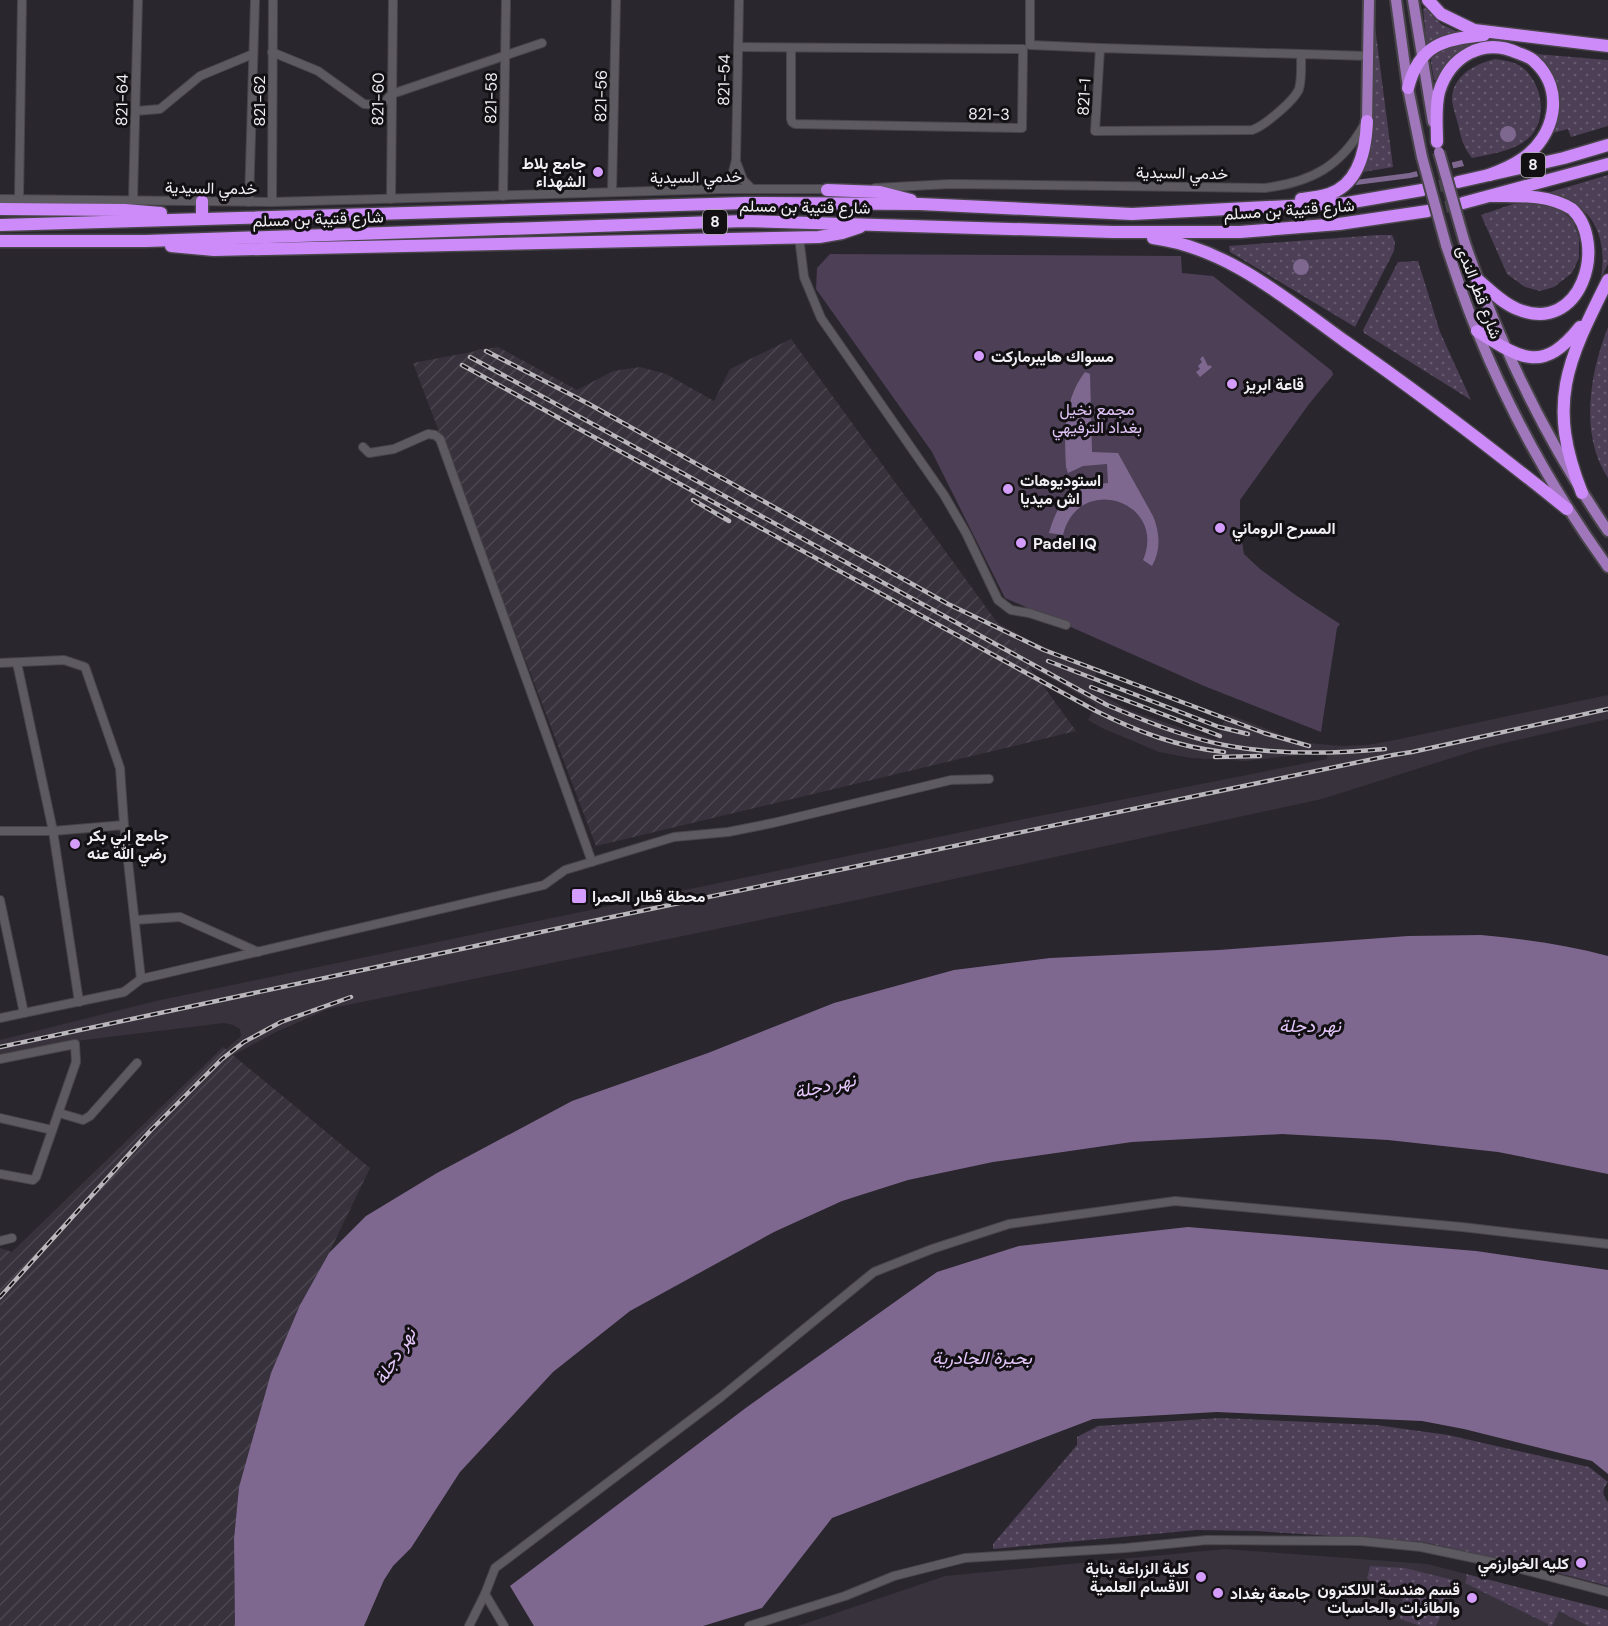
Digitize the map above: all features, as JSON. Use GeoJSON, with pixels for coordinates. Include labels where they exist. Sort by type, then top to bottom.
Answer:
{"type":"FeatureCollection","features":[{"type":"Feature","properties":{"kind":"highway"},"geometry":{"type":"LineString","coordinates":[[1428,0],[1441,14],[1474,30],[1608,46]]}},
{"type":"Feature","properties":{"kind":"highway"},"geometry":{"type":"LineString","coordinates":[[1408,88],[1411,75],[1430,49],[1466,37],[1494,34]]}},
{"type":"Feature","properties":{"kind":"highway"},"geometry":{"type":"LineString","coordinates":[[1438,147],[1436,112],[1439,94],[1445,77],[1454,65],[1469,52],[1500,46],[1533,60],[1546,75],[1553,94],[1553,114],[1549,129],[1541,143],[1524,159],[1490,176]]}},
{"type":"Feature","properties":{"kind":"highway"},"geometry":{"type":"LineString","coordinates":[[1254,208],[1329,194],[1337,190],[1356,171],[1363,154],[1367,122]]}},
{"type":"Feature","properties":{"kind":"highway","name":"8"},"geometry":{"type":"LineString","coordinates":[[1458,182],[1564,158],[1608,145]]}},
{"type":"Feature","properties":{"kind":"highway","name":"8"},"geometry":{"type":"LineString","coordinates":[[1463,203],[1608,164]]}},
{"type":"Feature","properties":{"kind":"highway"},"geometry":{"type":"LineString","coordinates":[[827,190],[879,192],[920,204]]}},
{"type":"Feature","properties":{"kind":"highway","name":"شارع قتيبة بن مسلم"},"geometry":{"type":"LineString","coordinates":[[0,225],[745,203],[920,204],[1132,214],[1347,203],[1422,190]]}},
{"type":"Feature","properties":{"kind":"highway"},"geometry":{"type":"LineString","coordinates":[[1478,279],[1501,299],[1517,309],[1538,315],[1556,312],[1572,304],[1583,293],[1593,278],[1597,257],[1595,239],[1587,222],[1573,209],[1552,200],[1527,196],[1492,196]]}},
{"type":"Feature","properties":{"kind":"highway"},"geometry":{"type":"LineString","coordinates":[[0,209],[143,211],[197,218],[202,201]]}},
{"type":"Feature","properties":{"kind":"highway","name":"شارع قتيبة بن مسلم"},"geometry":{"type":"LineString","coordinates":[[0,241],[146,241],[745,221],[1113,232],[1240,232],[1339,224],[1428,211]]}},
{"type":"Feature","properties":{"kind":"highway"},"geometry":{"type":"LineString","coordinates":[[146,241],[174,247],[214,250],[799,237],[830,236],[865,224]]}},
{"type":"Feature","properties":{"kind":"highway"},"geometry":{"type":"LineString","coordinates":[[1113,232],[1174,241],[1195,247],[1245,270],[1445,412],[1567,509]]}},
{"type":"Feature","properties":{"kind":"highway"},"geometry":{"type":"LineString","coordinates":[[1582,494],[1568,452],[1563,398],[1574,352],[1608,280]]}},
{"type":"Feature","properties":{"kind":"highway"},"geometry":{"type":"LineString","coordinates":[[1477,331],[1516,355],[1533,358],[1547,356],[1558,350],[1572,337],[1594,309]]}},
{"type":"Feature","properties":{"kind":"main road"},"geometry":{"type":"LineString","coordinates":[[1367,122],[1369,0]]}},
{"type":"Feature","properties":{"kind":"main road","name":"شارع قطر الندى"},"geometry":{"type":"LineString","coordinates":[[1396,0],[1408,88],[1422,157],[1446,246],[1477,331],[1523,430],[1567,509],[1608,567]]}},
{"type":"Feature","properties":{"kind":"main road","name":"شارع قطر الندى"},"geometry":{"type":"LineString","coordinates":[[1413,0],[1438,147],[1464,240],[1478,279],[1506,349],[1544,427],[1582,494],[1608,531]]}},
{"type":"Feature","properties":{"kind":"street"},"geometry":{"type":"LineString","coordinates":[[19,199],[22,0]]}},
{"type":"Feature","properties":{"kind":"street","name":"821-64"},"geometry":{"type":"LineString","coordinates":[[133,200],[138,0]]}},
{"type":"Feature","properties":{"kind":"street","name":"821-62"},"geometry":{"type":"LineString","coordinates":[[249,202],[255,0]]}},
{"type":"Feature","properties":{"kind":"street","name":"821-62"},"geometry":{"type":"LineString","coordinates":[[272,202],[273,0]]}},
{"type":"Feature","properties":{"kind":"street","name":"821-60"},"geometry":{"type":"LineString","coordinates":[[391,199],[393,0]]}},
{"type":"Feature","properties":{"kind":"street","name":"821-58"},"geometry":{"type":"LineString","coordinates":[[503,196],[506,0]]}},
{"type":"Feature","properties":{"kind":"street","name":"821-56"},"geometry":{"type":"LineString","coordinates":[[612,192],[616,0]]}},
{"type":"Feature","properties":{"kind":"street","name":"821-54"},"geometry":{"type":"LineString","coordinates":[[723,189],[732,176],[736,159],[739,0]]}},
{"type":"Feature","properties":{"kind":"street"},"geometry":{"type":"LineString","coordinates":[[1030,0],[1030,45],[1368,56]]}},
{"type":"Feature","properties":{"kind":"street"},"geometry":{"type":"LineString","coordinates":[[272,52],[318,71],[364,104],[376,105],[385,101],[392,94],[542,43]]}},
{"type":"Feature","properties":{"kind":"street","name":"821-3"},"geometry":{"type":"LineString","coordinates":[[738,47],[1023,49],[1022,128],[792,123],[791,48]]}},
{"type":"Feature","properties":{"kind":"street","name":"821-1"},"geometry":{"type":"LineString","coordinates":[[1100,48],[1095,131],[1252,130],[1260,128],[1295,95],[1299,87],[1301,55]]}},
{"type":"Feature","properties":{"kind":"street"},"geometry":{"type":"LineString","coordinates":[[136,111],[160,109],[200,76],[254,54]]}},
{"type":"Feature","properties":{"kind":"street","name":"خدمي السيدية"},"geometry":{"type":"LineString","coordinates":[[0,199],[272,202],[723,189],[827,190],[950,184],[1272,187],[1310,176],[1335,163],[1351,148],[1367,122]]}},
{"type":"Feature","properties":{"kind":"street","name":"821-54"},"geometry":{"type":"LineString","coordinates":[[736,159],[740,175],[753,189]]}},
{"type":"Feature","properties":{"kind":"street"},"geometry":{"type":"LineString","coordinates":[[799,237],[804,277],[814,304],[945,495],[998,600],[1011,610],[1029,613],[1066,625]]}},
{"type":"Feature","properties":{"kind":"street"},"geometry":{"type":"LineString","coordinates":[[363,447],[369,453],[380,452],[394,449],[428,434],[440,439],[592,862]]}},
{"type":"Feature","properties":{"kind":"street"},"geometry":{"type":"LineString","coordinates":[[0,663],[63,660],[85,667],[120,768],[141,979]]}},
{"type":"Feature","properties":{"kind":"street"},"geometry":{"type":"LineString","coordinates":[[17,663],[52,831],[80,1002]]}},
{"type":"Feature","properties":{"kind":"street"},"geometry":{"type":"LineString","coordinates":[[0,1018],[124,992],[141,979],[544,885],[565,870],[674,837],[728,832],[773,823],[951,780],[989,779]]}},
{"type":"Feature","properties":{"kind":"street"},"geometry":{"type":"LineString","coordinates":[[0,831],[52,831],[124,825]]}},
{"type":"Feature","properties":{"kind":"street"},"geometry":{"type":"LineString","coordinates":[[0,900],[24,1013]]}},
{"type":"Feature","properties":{"kind":"street"},"geometry":{"type":"LineString","coordinates":[[135,920],[180,917],[258,952]]}},
{"type":"Feature","properties":{"kind":"street"},"geometry":{"type":"LineString","coordinates":[[0,1059],[75,1044],[76,1062],[34,1179],[0,1174]]}},
{"type":"Feature","properties":{"kind":"street"},"geometry":{"type":"LineString","coordinates":[[59,1113],[82,1120],[90,1116],[137,1063]]}},
{"type":"Feature","properties":{"kind":"street"},"geometry":{"type":"LineString","coordinates":[[0,1118],[52,1130]]}},
{"type":"Feature","properties":{"kind":"street"},"geometry":{"type":"LineString","coordinates":[[469,1626],[495,1568],[722,1397],[874,1272],[932,1249],[1009,1224],[1175,1201],[1462,1227],[1608,1244]]}},
{"type":"Feature","properties":{"kind":"street"},"geometry":{"type":"LineString","coordinates":[[0,1241],[12,1238]]}},
{"type":"Feature","properties":{"kind":"street"},"geometry":{"type":"LineString","coordinates":[[750,1626],[845,1596],[894,1576],[965,1558],[1126,1548],[1207,1540],[1361,1541],[1421,1547],[1502,1564],[1608,1592]]}},
{"type":"Feature","properties":{"kind":"street"},"geometry":{"type":"LineString","coordinates":[[485,1594],[504,1626]]}},
{"type":"Feature","properties":{"kind":"shaded area"},"geometry":{"type":"Polygon","coordinates":[[[791,339],[1076,731],[596,846],[413,363],[498,347],[577,390],[613,371],[640,367],[666,374],[714,401],[730,369],[791,339]]]}},
{"type":"Feature","properties":{"kind":"shaded area"},"geometry":{"type":"Polygon","coordinates":[[[479,349],[497,350],[1029,640],[1097,671],[1091,689],[1129,710],[1216,740],[1227,714],[1309,743],[1341,746],[1367,745],[1395,740],[1608,695],[1608,719],[1483,748],[1322,799],[857,900],[328,1009],[274,1033],[230,1057],[215,1059],[241,1036],[240,1029],[224,1023],[84,1040],[0,1058],[0,1040],[156,1001],[1019,820],[1327,759],[1327,755],[1307,754],[1246,761],[1191,758],[1159,752],[1102,728],[1088,720],[1096,705],[1063,685],[457,359],[479,349]]]}},
{"type":"Feature","properties":{"kind":"shaded area"},"geometry":{"type":"Polygon","coordinates":[[[223,1047],[370,1168],[329,1253],[300,1305],[271,1373],[239,1487],[234,1539],[235,1626],[0,1626],[0,1248],[12,1252],[223,1047]]]}},
{"type":"Feature","properties":{"kind":"shaded area","name":"جامعة بغداد"},"geometry":{"type":"Polygon","coordinates":[[[1225,1549],[1427,1564],[1608,1610],[1608,1626],[798,1626],[945,1576],[1225,1549]]]}},
{"type":"Feature","properties":{"kind":"green space"},"geometry":{"type":"Polygon","coordinates":[[[1426,8],[1441,24],[1460,33],[1427,45],[1423,9],[1426,8]]]}},
{"type":"Feature","properties":{"kind":"green space"},"geometry":{"type":"Polygon","coordinates":[[[1373,11],[1393,167],[1357,173],[1373,11]]]}},
{"type":"Feature","properties":{"kind":"green space"},"geometry":{"type":"Polygon","coordinates":[[[1479,41],[1480,45],[1455,59],[1434,80],[1432,54],[1457,44],[1479,41]]]}},
{"type":"Feature","properties":{"kind":"green space"},"geometry":{"type":"Polygon","coordinates":[[[1536,54],[1608,60],[1608,126],[1571,137],[1568,129],[1553,133],[1559,110],[1558,90],[1550,73],[1536,54]]]}},
{"type":"Feature","properties":{"kind":"green space"},"geometry":{"type":"Polygon","coordinates":[[[1495,59],[1522,67],[1535,83],[1541,104],[1538,125],[1533,134],[1520,144],[1472,158],[1461,138],[1452,104],[1453,92],[1455,85],[1466,72],[1495,59]]]}},
{"type":"Feature","properties":{"kind":"green space"},"geometry":{"type":"Polygon","coordinates":[[[1608,175],[1608,264],[1601,278],[1602,247],[1593,222],[1575,204],[1547,193],[1608,175]]]}},
{"type":"Feature","properties":{"kind":"green space"},"geometry":{"type":"Polygon","coordinates":[[[1539,203],[1561,210],[1573,221],[1579,237],[1579,258],[1572,273],[1554,287],[1540,291],[1525,287],[1507,274],[1481,215],[1513,204],[1539,203]]]}},
{"type":"Feature","properties":{"kind":"green space"},"geometry":{"type":"Polygon","coordinates":[[[1392,235],[1395,242],[1394,251],[1355,327],[1230,252],[1229,246],[1392,235]]]}},
{"type":"Feature","properties":{"kind":"green space","name":"مجمع نخيل بغداد الترفيهي"},"geometry":{"type":"Polygon","coordinates":[[[830,254],[1181,256],[1182,273],[1213,276],[1332,371],[1333,375],[1309,404],[1240,500],[1240,528],[1244,554],[1260,569],[1297,596],[1340,624],[1337,628],[1321,732],[1204,686],[1005,598],[932,452],[816,289],[817,268],[830,254]]]}},
{"type":"Feature","properties":{"kind":"green space"},"geometry":{"type":"Polygon","coordinates":[[[1418,261],[1440,332],[1471,400],[1364,333],[1363,330],[1398,262],[1418,261]]]}},
{"type":"Feature","properties":{"kind":"green space"},"geometry":{"type":"Polygon","coordinates":[[[1608,327],[1608,478],[1593,443],[1590,403],[1596,364],[1608,327]]]}},
{"type":"Feature","properties":{"kind":"green space"},"geometry":{"type":"Polygon","coordinates":[[[1220,1418],[1376,1425],[1448,1435],[1589,1467],[1608,1482],[1604,1496],[1608,1502],[1608,1586],[1423,1542],[1256,1531],[1197,1530],[993,1549],[993,1544],[1077,1445],[1077,1437],[1098,1426],[1220,1418]]]}},
{"type":"Feature","properties":{"kind":"green space"},"geometry":{"type":"Polygon","coordinates":[[[1370,1566],[1405,1568],[1457,1581],[1436,1626],[1420,1626],[1400,1619],[1403,1599],[1374,1587],[1367,1578],[1370,1566]]]}},
{"type":"Feature","properties":{"kind":"green space"},"geometry":{"type":"Polygon","coordinates":[[[1466,1574],[1608,1610],[1608,1626],[1588,1626],[1559,1611],[1552,1626],[1548,1626],[1465,1583],[1466,1574]]]}},
{"type":"Feature","properties":{"kind":"water"},"geometry":{"type":"Polygon","coordinates":[[[1508,126],[1516,134],[1508,142],[1500,134],[1508,126]]]}},
{"type":"Feature","properties":{"kind":"water"},"geometry":{"type":"Polygon","coordinates":[[[1462,160],[1464,166],[1411,178],[1356,185],[1355,180],[1409,173],[1462,160]]]}},
{"type":"Feature","properties":{"kind":"water"},"geometry":{"type":"Polygon","coordinates":[[[1301,259],[1309,267],[1301,275],[1293,267],[1301,259]]]}},
{"type":"Feature","properties":{"kind":"water"},"geometry":{"type":"Polygon","coordinates":[[[1203,356],[1208,366],[1212,367],[1200,377],[1196,372],[1200,369],[1198,366],[1203,356]]]}},
{"type":"Feature","properties":{"kind":"water"},"geometry":{"type":"Polygon","coordinates":[[[1085,372],[1090,374],[1092,452],[1118,453],[1153,516],[1158,541],[1157,554],[1152,566],[1143,560],[1147,540],[1143,523],[1133,510],[1118,502],[1102,499],[1086,504],[1072,515],[1063,535],[1049,533],[1057,511],[1069,497],[1085,488],[1108,483],[1107,464],[1083,466],[1068,473],[1066,467],[1065,442],[1069,405],[1085,372]]]}},
{"type":"Feature","properties":{"kind":"water","name":"نهر دجلة"},"geometry":{"type":"Polygon","coordinates":[[[1481,935],[1545,943],[1608,956],[1608,1174],[1498,1152],[1388,1140],[1282,1134],[1132,1142],[993,1162],[908,1180],[842,1201],[774,1232],[630,1311],[553,1372],[460,1472],[411,1548],[393,1566],[384,1580],[364,1626],[235,1626],[234,1539],[239,1487],[271,1373],[300,1305],[329,1253],[366,1216],[437,1173],[572,1101],[708,1053],[834,1003],[954,970],[1050,958],[1219,950],[1408,936],[1481,935]]]}},
{"type":"Feature","properties":{"kind":"water","name":"بحيرة الجادرية"},"geometry":{"type":"Polygon","coordinates":[[[1188,1227],[1476,1251],[1608,1270],[1608,1474],[1592,1461],[1464,1429],[1422,1421],[1217,1412],[1093,1419],[832,1518],[762,1608],[703,1626],[534,1626],[510,1586],[747,1407],[937,1272],[1019,1246],[1188,1227]]]}},
{"type":"Feature","properties":{"kind":"pier"},"geometry":{"type":"Polygon","coordinates":[[[1451,160],[1454,171],[1419,179],[1416,169],[1451,160]]]}},
{"type":"Feature","properties":{"kind":"tunnel"},"geometry":{"type":"LineString","coordinates":[[1422,190],[1458,182]]}},
{"type":"Feature","properties":{"kind":"tunnel"},"geometry":{"type":"LineString","coordinates":[[1428,211],[1463,203]]}},
{"type":"Feature","properties":{"kind":"railway"},"geometry":{"type":"LineString","coordinates":[[486,351],[589,404],[948,604],[1044,650],[1264,733],[1309,746]]}},
{"type":"Feature","properties":{"kind":"railway"},"geometry":{"type":"LineString","coordinates":[[470,357],[1107,705],[1179,733],[1224,745],[1264,751],[1304,753],[1385,749]]}},
{"type":"Feature","properties":{"kind":"railway"},"geometry":{"type":"LineString","coordinates":[[462,365],[1096,711],[1158,738],[1224,752]]}},
{"type":"Feature","properties":{"kind":"railway"},"geometry":{"type":"LineString","coordinates":[[693,500],[729,521]]}},
{"type":"Feature","properties":{"kind":"railway"},"geometry":{"type":"LineString","coordinates":[[1048,661],[1219,727],[1248,734]]}},
{"type":"Feature","properties":{"kind":"railway"},"geometry":{"type":"LineString","coordinates":[[1091,687],[1220,736]]}},
{"type":"Feature","properties":{"kind":"railway"},"geometry":{"type":"LineString","coordinates":[[0,1047],[1608,709]]}},
{"type":"Feature","properties":{"kind":"railway"},"geometry":{"type":"LineString","coordinates":[[1215,757],[1260,756]]}},
{"type":"Feature","properties":{"kind":"railway"},"geometry":{"type":"LineString","coordinates":[[0,1297],[151,1130],[222,1059],[244,1042],[281,1022],[351,997]]}},
{"type":"Feature","properties":{"kind":"place","name":"جامع بلاط الشهداء"},"geometry":{"type":"Point","coordinates":[598,172]}},
{"type":"Feature","properties":{"kind":"place","name":"مسواك هايبرماركت"},"geometry":{"type":"Point","coordinates":[979,356]}},
{"type":"Feature","properties":{"kind":"place","name":"قاعة ابريز"},"geometry":{"type":"Point","coordinates":[1232,384]}},
{"type":"Feature","properties":{"kind":"place","name":"استوديوهات اش ميديا"},"geometry":{"type":"Point","coordinates":[1008,489]}},
{"type":"Feature","properties":{"kind":"place","name":"المسرح الروماني"},"geometry":{"type":"Point","coordinates":[1220,528]}},
{"type":"Feature","properties":{"kind":"place","name":"Padel IQ"},"geometry":{"type":"Point","coordinates":[1021,543]}},
{"type":"Feature","properties":{"kind":"place","name":"جامع ابي بكر رضي الله عنه"},"geometry":{"type":"Point","coordinates":[75,844]}},
{"type":"Feature","properties":{"kind":"place","name":"محطة قطار الحمرا"},"geometry":{"type":"Point","coordinates":[579,896]}},
{"type":"Feature","properties":{"kind":"place","name":"كليه الخوارزمي"},"geometry":{"type":"Point","coordinates":[1581,1563]}},
{"type":"Feature","properties":{"kind":"place","name":"كلية الزراعة بناية الاقسام العلمية"},"geometry":{"type":"Point","coordinates":[1201,1577]}},
{"type":"Feature","properties":{"kind":"place","name":"جامعة بغداد"},"geometry":{"type":"Point","coordinates":[1218,1593]}},
{"type":"Feature","properties":{"kind":"place","name":"قسم هندسة الالكترون والطائرات والحاسبات"},"geometry":{"type":"Point","coordinates":[1472,1598]}}]}
